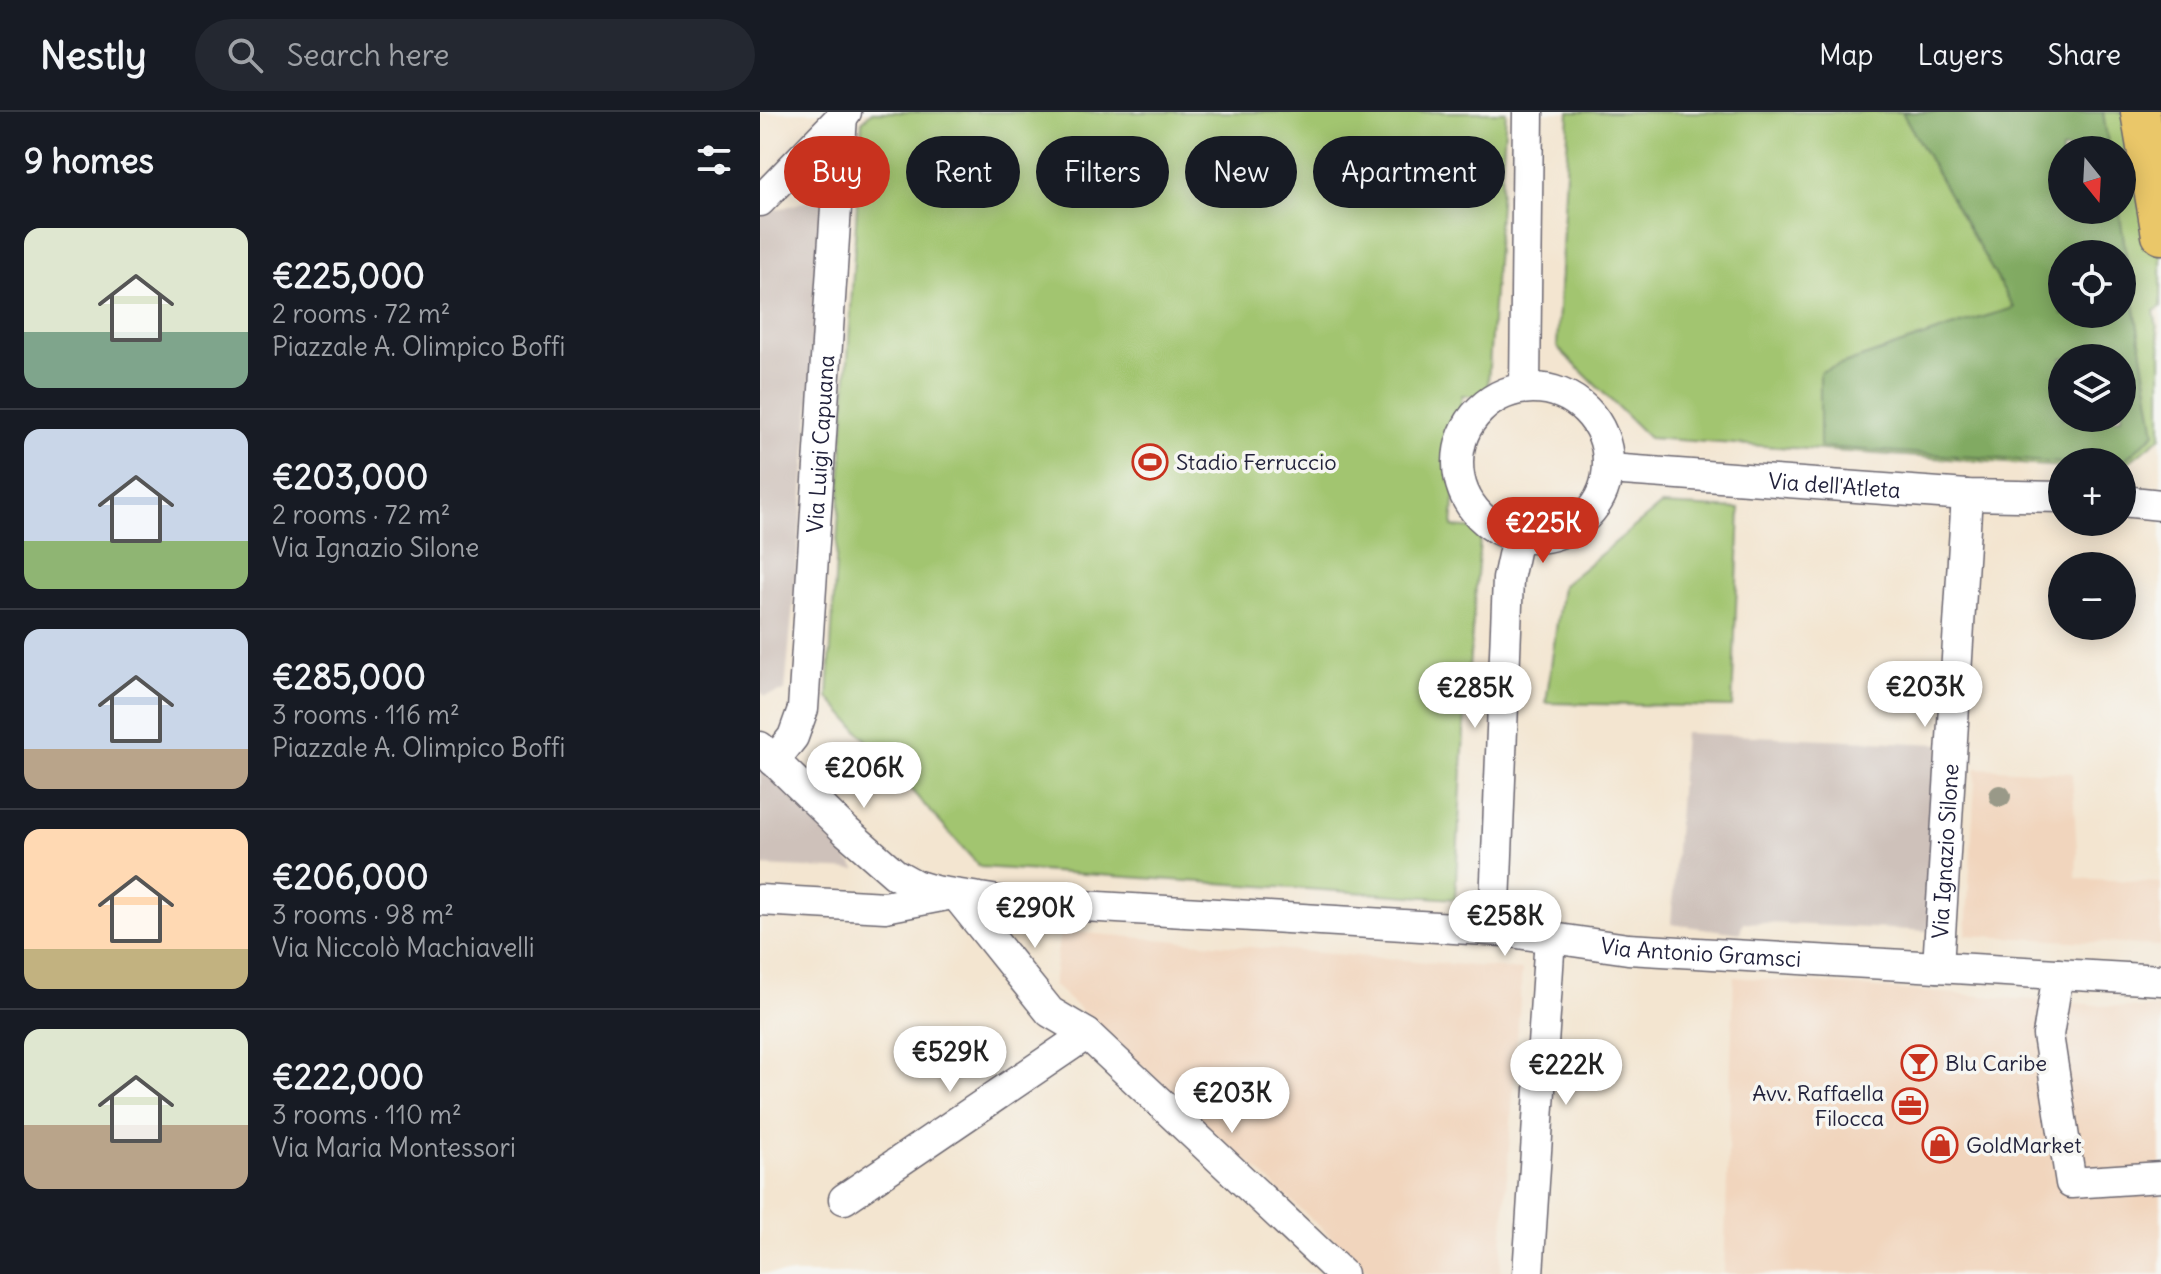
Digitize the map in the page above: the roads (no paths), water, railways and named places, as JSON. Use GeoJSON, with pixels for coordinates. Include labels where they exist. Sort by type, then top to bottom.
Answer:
{"type":"FeatureCollection","features":[{"type":"Feature","properties":{"kind":"main road"},"geometry":{"type":"LineString","coordinates":[[2140,112],[2161,235]]}},
{"type":"Feature","properties":{"kind":"street"},"geometry":{"type":"LineString","coordinates":[[1525,388],[1528,112]]}},
{"type":"Feature","properties":{"kind":"street"},"geometry":{"type":"LineString","coordinates":[[760,201],[844,114]]}},
{"type":"Feature","properties":{"kind":"street","name":"Via Luigi Capuana"},"geometry":{"type":"LineString","coordinates":[[767,754],[793,737],[803,709],[844,114]]}},
{"type":"Feature","properties":{"kind":"street"},"geometry":{"type":"LineString","coordinates":[[1525,388],[1562,393],[1584,407],[1595,419],[1606,443],[1609,469],[1600,498],[1589,514],[1569,530],[1543,538],[1517,537],[1487,523],[1469,504],[1462,491],[1457,465],[1461,439],[1478,411],[1499,395],[1525,388]]}},
{"type":"Feature","properties":{"kind":"street","name":"Via dell'Atleta"},"geometry":{"type":"LineString","coordinates":[[1609,469],[1967,495],[2048,497]]}},
{"type":"Feature","properties":{"kind":"street","name":"Via Ignazio Silone"},"geometry":{"type":"LineString","coordinates":[[1938,967],[1967,495]]}},
{"type":"Feature","properties":{"kind":"street"},"geometry":{"type":"LineString","coordinates":[[2136,502],[2161,505]]}},
{"type":"Feature","properties":{"kind":"street"},"geometry":{"type":"LineString","coordinates":[[1494,930],[1508,579],[1517,537]]}},
{"type":"Feature","properties":{"kind":"street"},"geometry":{"type":"LineString","coordinates":[[767,754],[895,874],[915,885],[957,896],[1050,1012],[1087,1034],[1342,1274]]}},
{"type":"Feature","properties":{"kind":"street"},"geometry":{"type":"LineString","coordinates":[[760,900],[885,907],[936,896],[957,896]]}},
{"type":"Feature","properties":{"kind":"street","name":"Via Antonio Gramsci"},"geometry":{"type":"LineString","coordinates":[[957,896],[1494,930],[1628,949],[2161,979]]}},
{"type":"Feature","properties":{"kind":"street"},"geometry":{"type":"LineString","coordinates":[[1528,1274],[1550,937]]}},
{"type":"Feature","properties":{"kind":"street"},"geometry":{"type":"LineString","coordinates":[[2058,974],[2048,1035],[2071,1183],[2161,1177]]}},
{"type":"Feature","properties":{"kind":"street"},"geometry":{"type":"LineString","coordinates":[[844,1199],[1087,1034]]}},
{"type":"Feature","properties":{"kind":"place","name":"Stadio Ferruccio"},"geometry":{"type":"Point","coordinates":[1150,462]}},
{"type":"Feature","properties":{"kind":"place","name":"Blu Caribe"},"geometry":{"type":"Point","coordinates":[1919,1063]}},
{"type":"Feature","properties":{"kind":"place","name":"Avv. Raffaella Filocca"},"geometry":{"type":"Point","coordinates":[1910,1106]}},
{"type":"Feature","properties":{"kind":"place","name":"GoldMarket"},"geometry":{"type":"Point","coordinates":[1940,1145]}}]}
